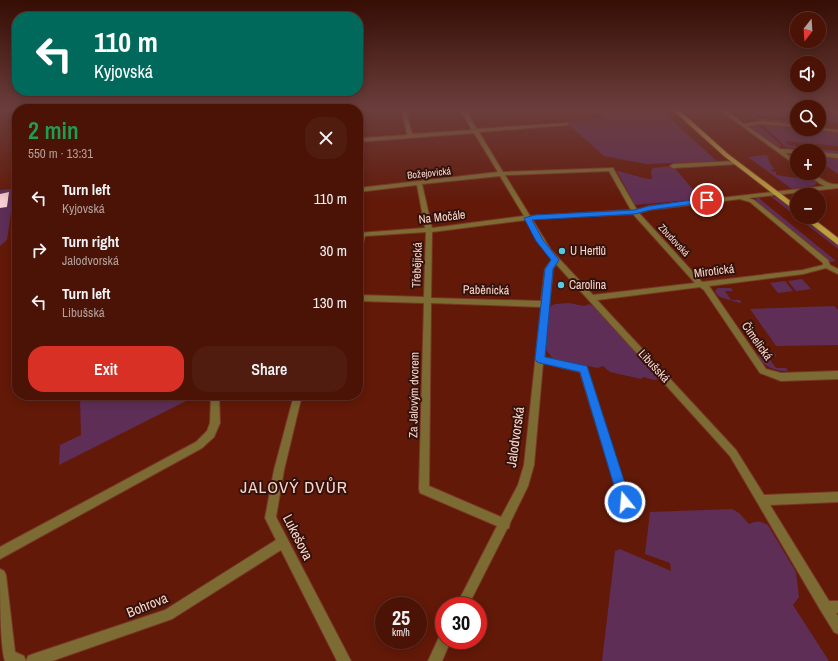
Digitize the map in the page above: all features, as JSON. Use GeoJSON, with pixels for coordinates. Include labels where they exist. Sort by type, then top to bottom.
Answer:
{"type":"FeatureCollection","features":[{"type":"Feature","properties":{"kind":"main road"},"geometry":{"type":"LineString","coordinates":[[709,141],[790,205]]}},
{"type":"Feature","properties":{"kind":"main road"},"geometry":{"type":"LineString","coordinates":[[719,141],[790,196]]}},
{"type":"Feature","properties":{"kind":"main road"},"geometry":{"type":"LineString","coordinates":[[815,224],[838,242]]}},
{"type":"Feature","properties":{"kind":"main road"},"geometry":{"type":"LineString","coordinates":[[826,224],[838,233]]}},
{"type":"Feature","properties":{"kind":"street","name":"Libušská"},"geometry":{"type":"LineString","coordinates":[[481,141],[540,241],[555,260],[733,453],[838,628]]}},
{"type":"Feature","properties":{"kind":"street"},"geometry":{"type":"LineString","coordinates":[[765,141],[790,159]]}},
{"type":"Feature","properties":{"kind":"street"},"geometry":{"type":"LineString","coordinates":[[779,151],[790,151]]}},
{"type":"Feature","properties":{"kind":"street"},"geometry":{"type":"LineString","coordinates":[[826,155],[838,156]]}},
{"type":"Feature","properties":{"kind":"street"},"geometry":{"type":"LineString","coordinates":[[673,166],[736,163]]}},
{"type":"Feature","properties":{"kind":"street","name":"Božejovická"},"geometry":{"type":"LineString","coordinates":[[363,189],[501,174],[611,169],[635,212]]}},
{"type":"Feature","properties":{"kind":"street"},"geometry":{"type":"LineString","coordinates":[[818,180],[836,186]]}},
{"type":"Feature","properties":{"kind":"street"},"geometry":{"type":"LineString","coordinates":[[816,188],[822,185],[821,182]]}},
{"type":"Feature","properties":{"kind":"street","name":"Třebějická"},"geometry":{"type":"LineString","coordinates":[[419,183],[429,230],[427,301]]}},
{"type":"Feature","properties":{"kind":"street","name":"Zbudovská"},"geometry":{"type":"LineString","coordinates":[[816,188],[836,186]]}},
{"type":"Feature","properties":{"kind":"street","name":"Zbudovská"},"geometry":{"type":"LineString","coordinates":[[700,284],[635,212],[649,208],[790,190]]}},
{"type":"Feature","properties":{"kind":"street","name":"Zbudovská"},"geometry":{"type":"LineString","coordinates":[[733,198],[752,201],[826,262],[827,266]]}},
{"type":"Feature","properties":{"kind":"street","name":"Na Močále"},"geometry":{"type":"LineString","coordinates":[[363,235],[429,230],[535,217],[635,212]]}},
{"type":"Feature","properties":{"kind":"street","name":"Jalodvorská"},"geometry":{"type":"LineString","coordinates":[[467,597],[523,486],[529,465],[549,269],[555,260]]}},
{"type":"Feature","properties":{"kind":"street"},"geometry":{"type":"LineString","coordinates":[[827,266],[838,272]]}},
{"type":"Feature","properties":{"kind":"street","name":"Mirotická"},"geometry":{"type":"LineString","coordinates":[[590,298],[803,272],[827,266]]}},
{"type":"Feature","properties":{"kind":"street","name":"Čimelická"},"geometry":{"type":"LineString","coordinates":[[700,284],[707,288],[763,370],[781,377],[838,375]]}},
{"type":"Feature","properties":{"kind":"street","name":"Paběnická"},"geometry":{"type":"LineString","coordinates":[[363,298],[545,304]]}},
{"type":"Feature","properties":{"kind":"street","name":"Za Jalovým dvorem"},"geometry":{"type":"LineString","coordinates":[[427,301],[424,489],[505,524]]}},
{"type":"Feature","properties":{"kind":"street"},"geometry":{"type":"LineString","coordinates":[[540,359],[584,369],[625,502]]}},
{"type":"Feature","properties":{"kind":"street"},"geometry":{"type":"LineString","coordinates":[[0,553],[198,445],[211,434],[214,423],[215,400]]}},
{"type":"Feature","properties":{"kind":"street","name":"Lukešova"},"geometry":{"type":"LineString","coordinates":[[297,400],[279,470],[270,518],[344,661]]}},
{"type":"Feature","properties":{"kind":"street"},"geometry":{"type":"LineString","coordinates":[[762,500],[838,497]]}},
{"type":"Feature","properties":{"kind":"street","name":"Bohrova"},"geometry":{"type":"LineString","coordinates":[[32,661],[168,615],[283,542]]}},
{"type":"Feature","properties":{"kind":"street"},"geometry":{"type":"LineString","coordinates":[[0,575],[9,656],[19,661]]}},
{"type":"Feature","properties":{"kind":"street"},"geometry":{"type":"LineString","coordinates":[[825,607],[838,607]]}},
{"type":"Feature","properties":{"kind":"street"},"geometry":{"type":"LineString","coordinates":[[435,661],[441,649]]}},
{"type":"Feature","properties":{"kind":"shaded area"},"geometry":{"type":"Polygon","coordinates":[[[587,141],[694,141],[717,161],[646,164],[604,156],[587,141]]]}},
{"type":"Feature","properties":{"kind":"shaded area"},"geometry":{"type":"Polygon","coordinates":[[[770,141],[776,141],[782,146],[779,147],[770,141]]]}},
{"type":"Feature","properties":{"kind":"shaded area"},"geometry":{"type":"Polygon","coordinates":[[[779,141],[838,141],[838,146],[786,141],[790,148],[786,147],[779,141]]]}},
{"type":"Feature","properties":{"kind":"shaded area"},"geometry":{"type":"Polygon","coordinates":[[[826,150],[838,151],[838,154],[826,152],[826,150]]]}},
{"type":"Feature","properties":{"kind":"shaded area"},"geometry":{"type":"Polygon","coordinates":[[[767,155],[771,165],[775,169],[771,169],[772,171],[776,172],[776,175],[790,177],[790,180],[815,180],[817,184],[812,186],[791,188],[748,157],[767,155]]]}},
{"type":"Feature","properties":{"kind":"shaded area"},"geometry":{"type":"Polygon","coordinates":[[[826,156],[838,157],[838,174],[826,166],[826,156]]]}},
{"type":"Feature","properties":{"kind":"shaded area"},"geometry":{"type":"Polygon","coordinates":[[[673,166],[701,199],[635,205],[617,171],[652,179],[651,171],[653,168],[673,166]]]}},
{"type":"Feature","properties":{"kind":"shaded area"},"geometry":{"type":"Polygon","coordinates":[[[0,190],[12,190],[12,205],[7,240],[0,246],[0,208],[7,207],[9,193],[0,194],[0,190]]]}},
{"type":"Feature","properties":{"kind":"shaded area"},"geometry":{"type":"Polygon","coordinates":[[[770,196],[777,197],[790,207],[790,212],[770,196]]]}},
{"type":"Feature","properties":{"kind":"shaded area"},"geometry":{"type":"Polygon","coordinates":[[[759,197],[836,261],[830,262],[756,201],[756,198],[759,197]]]}},
{"type":"Feature","properties":{"kind":"shaded area"},"geometry":{"type":"Polygon","coordinates":[[[806,224],[811,224],[838,245],[838,249],[806,224]]]}},
{"type":"Feature","properties":{"kind":"shaded area"},"geometry":{"type":"Polygon","coordinates":[[[802,279],[811,289],[796,291],[788,281],[802,279]]]}},
{"type":"Feature","properties":{"kind":"shaded area"},"geometry":{"type":"Polygon","coordinates":[[[785,281],[793,291],[778,293],[770,283],[785,281]]]}},
{"type":"Feature","properties":{"kind":"shaded area"},"geometry":{"type":"Polygon","coordinates":[[[717,288],[731,288],[733,291],[725,291],[731,300],[740,300],[741,303],[720,297],[715,292],[717,288]]]}},
{"type":"Feature","properties":{"kind":"shaded area"},"geometry":{"type":"Polygon","coordinates":[[[569,303],[584,306],[589,304],[595,307],[660,379],[654,380],[643,377],[641,379],[610,372],[603,366],[598,368],[553,359],[546,350],[549,307],[555,304],[569,303]]]}},
{"type":"Feature","properties":{"kind":"shaded area"},"geometry":{"type":"Polygon","coordinates":[[[834,306],[838,310],[838,345],[776,346],[750,309],[834,306]]]}},
{"type":"Feature","properties":{"kind":"shaded area"},"geometry":{"type":"Polygon","coordinates":[[[773,352],[777,356],[768,357],[776,368],[786,368],[788,371],[771,368],[757,357],[758,355],[773,352]]]}},
{"type":"Feature","properties":{"kind":"shaded area"},"geometry":{"type":"Polygon","coordinates":[[[80,400],[188,400],[59,465],[60,445],[81,435],[80,400]]]}},
{"type":"Feature","properties":{"kind":"shaded area"},"geometry":{"type":"Polygon","coordinates":[[[732,509],[739,513],[749,524],[759,522],[768,525],[796,572],[799,597],[793,605],[829,661],[602,661],[615,551],[620,549],[671,571],[670,563],[645,554],[650,512],[732,509]]]}},
{"type":"Feature","properties":{"kind":"building"},"geometry":{"type":"Polygon","coordinates":[[[9,192],[7,207],[0,208],[0,194],[9,192]]]}},
{"type":"Feature","properties":{"kind":"place","name":"U Hertlů"},"geometry":{"type":"Point","coordinates":[562,251]}},
{"type":"Feature","properties":{"kind":"place","name":"Carolina"},"geometry":{"type":"Point","coordinates":[561,285]}},
{"type":"Feature","properties":{"kind":"district","name":"JALOVÝ DVŮR"},"geometry":{"type":"Point","coordinates":[294,486]}},
{"type":"Feature","properties":{"kind":"route"},"geometry":{"type":"LineString","coordinates":[[625,502],[584,369],[540,359],[549,269],[555,260],[540,241],[527,218],[635,212],[649,208],[707,200]]}}]}
